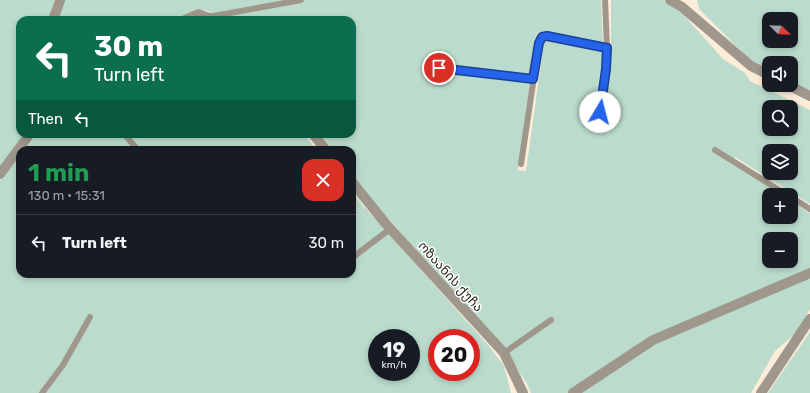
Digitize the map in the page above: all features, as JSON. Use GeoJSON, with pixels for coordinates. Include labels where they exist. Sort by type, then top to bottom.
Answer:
{"type":"FeatureCollection","features":[{"type":"Feature","properties":{"kind":"street"},"geometry":{"type":"LineString","coordinates":[[54,16],[60,0]]}},
{"type":"Feature","properties":{"kind":"street"},"geometry":{"type":"LineString","coordinates":[[670,0],[684,4],[751,66],[762,72]]}},
{"type":"Feature","properties":{"kind":"street"},"geometry":{"type":"LineString","coordinates":[[194,16],[198,14],[203,16]]}},
{"type":"Feature","properties":{"kind":"street"},"geometry":{"type":"LineString","coordinates":[[798,90],[810,96]]}},
{"type":"Feature","properties":{"kind":"street"},"geometry":{"type":"LineString","coordinates":[[316,138],[323,146]]}},
{"type":"Feature","properties":{"kind":"street"},"geometry":{"type":"LineString","coordinates":[[0,174],[16,153]]}},
{"type":"Feature","properties":{"kind":"street","name":"ოზაანის ქუჩა"},"geometry":{"type":"LineString","coordinates":[[356,187],[390,229],[504,353],[523,393]]}},
{"type":"Feature","properties":{"kind":"street"},"geometry":{"type":"LineString","coordinates":[[573,393],[653,340],[810,273]]}},
{"type":"Feature","properties":{"kind":"street"},"geometry":{"type":"LineString","coordinates":[[761,393],[810,319]]}},
{"type":"Feature","properties":{"kind":"lane"},"geometry":{"type":"LineString","coordinates":[[225,16],[301,0]]}},
{"type":"Feature","properties":{"kind":"lane"},"geometry":{"type":"LineString","coordinates":[[598,126],[606,69],[607,48],[605,0]]}},
{"type":"Feature","properties":{"kind":"lane"},"geometry":{"type":"LineString","coordinates":[[521,164],[533,79],[539,43],[542,37],[547,36],[607,48]]}},
{"type":"Feature","properties":{"kind":"lane"},"geometry":{"type":"LineString","coordinates":[[439,68],[533,79]]}},
{"type":"Feature","properties":{"kind":"lane"},"geometry":{"type":"LineString","coordinates":[[128,138],[134,146]]}},
{"type":"Feature","properties":{"kind":"lane"},"geometry":{"type":"LineString","coordinates":[[715,150],[776,188]]}},
{"type":"Feature","properties":{"kind":"lane"},"geometry":{"type":"LineString","coordinates":[[798,201],[810,209]]}},
{"type":"Feature","properties":{"kind":"lane"},"geometry":{"type":"LineString","coordinates":[[356,255],[390,229]]}},
{"type":"Feature","properties":{"kind":"lane"},"geometry":{"type":"LineString","coordinates":[[42,393],[63,365],[90,317]]}},
{"type":"Feature","properties":{"kind":"lane"},"geometry":{"type":"LineString","coordinates":[[504,353],[551,320]]}},
{"type":"Feature","properties":{"kind":"green space"},"geometry":{"type":"Polygon","coordinates":[[[0,0],[54,0],[49,16],[16,16],[16,138],[23,138],[0,168],[0,0]]]}},
{"type":"Feature","properties":{"kind":"green space"},"geometry":{"type":"Polygon","coordinates":[[[64,0],[601,0],[603,43],[537,33],[518,170],[526,171],[544,42],[549,41],[603,52],[594,130],[602,131],[611,47],[611,0],[663,0],[681,12],[723,59],[745,73],[750,81],[762,87],[762,92],[773,92],[789,100],[762,100],[762,136],[798,136],[798,104],[810,110],[810,204],[798,196],[798,188],[784,188],[772,180],[798,180],[798,144],[762,144],[762,174],[735,157],[732,164],[770,188],[762,188],[762,224],[798,224],[798,205],[810,213],[810,269],[720,308],[569,393],[531,393],[527,384],[501,345],[378,207],[356,179],[356,146],[330,146],[323,138],[356,138],[356,16],[217,16],[208,11],[196,9],[183,16],[59,16],[64,0]]]}},
{"type":"Feature","properties":{"kind":"green space"},"geometry":{"type":"Polygon","coordinates":[[[697,0],[810,0],[810,92],[798,86],[798,56],[762,56],[762,68],[753,63],[699,9],[697,0]]]}},
{"type":"Feature","properties":{"kind":"green space"},"geometry":{"type":"Polygon","coordinates":[[[34,138],[307,138],[313,146],[28,146],[34,138]]]}},
{"type":"Feature","properties":{"kind":"green space"},"geometry":{"type":"Polygon","coordinates":[[[16,162],[16,278],[356,278],[356,197],[474,329],[428,329],[428,381],[480,381],[480,336],[504,366],[511,393],[0,393],[0,180],[16,162]]]}},
{"type":"Feature","properties":{"kind":"green space"},"geometry":{"type":"Polygon","coordinates":[[[810,276],[810,309],[796,333],[775,351],[751,393],[580,393],[645,348],[810,276]]]}},
{"type":"Feature","properties":{"kind":"green space"},"geometry":{"type":"Polygon","coordinates":[[[810,332],[810,393],[768,393],[810,332]]]}},
{"type":"Feature","properties":{"kind":"route"},"geometry":{"type":"LineString","coordinates":[[439,68],[533,79],[539,43],[542,37],[547,36],[607,48],[606,69],[600,112]]}}]}
